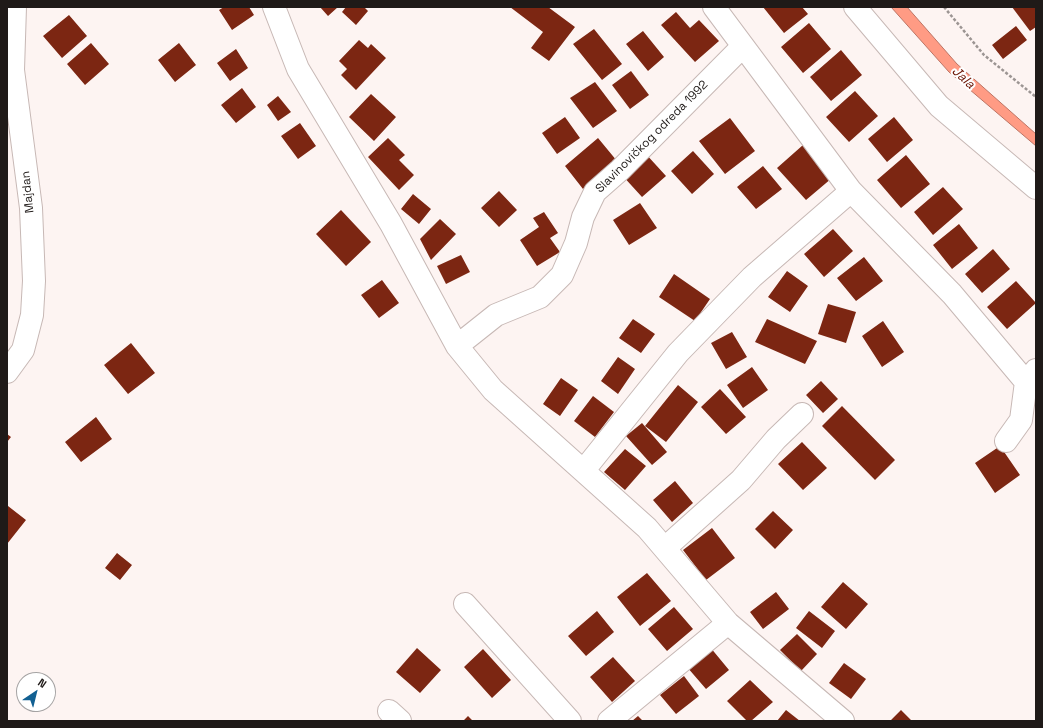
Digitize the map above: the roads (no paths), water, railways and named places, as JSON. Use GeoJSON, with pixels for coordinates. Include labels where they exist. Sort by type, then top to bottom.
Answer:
{"type":"FeatureCollection","features":[{"type":"Feature","properties":{"kind":"street","name":"Majdan"},"geometry":{"type":"LineString","coordinates":[[7,372],[23,350],[32,314],[34,281],[31,208],[13,70],[15,7]]}},
{"type":"Feature","properties":{"kind":"street"},"geometry":{"type":"LineString","coordinates":[[274,7],[298,69],[392,224],[457,346],[493,390],[647,528],[728,623],[843,721]]}},
{"type":"Feature","properties":{"kind":"street"},"geometry":{"type":"LineString","coordinates":[[714,7],[851,191],[1031,376],[1021,420],[1006,441]]}},
{"type":"Feature","properties":{"kind":"street"},"geometry":{"type":"LineString","coordinates":[[855,7],[938,106],[1036,188]]}},
{"type":"Feature","properties":{"kind":"street","name":"Slavinovičkog odreda 1992"},"geometry":{"type":"LineString","coordinates":[[457,346],[496,314],[540,297],[562,275],[595,192],[620,170],[743,46]]}},
{"type":"Feature","properties":{"kind":"street"},"geometry":{"type":"LineString","coordinates":[[584,470],[630,411],[684,348],[752,277],[851,191]]}},
{"type":"Feature","properties":{"kind":"street"},"geometry":{"type":"LineString","coordinates":[[665,548],[741,480],[776,439],[802,414]]}},
{"type":"Feature","properties":{"kind":"street"},"geometry":{"type":"LineString","coordinates":[[465,604],[570,721]]}},
{"type":"Feature","properties":{"kind":"street"},"geometry":{"type":"LineString","coordinates":[[609,721],[728,623]]}},
{"type":"Feature","properties":{"kind":"water","name":"Jala"},"geometry":{"type":"Polygon","coordinates":[[[891,7],[907,7],[957,64],[1036,134],[1036,146],[949,72],[891,7]]]}}]}
